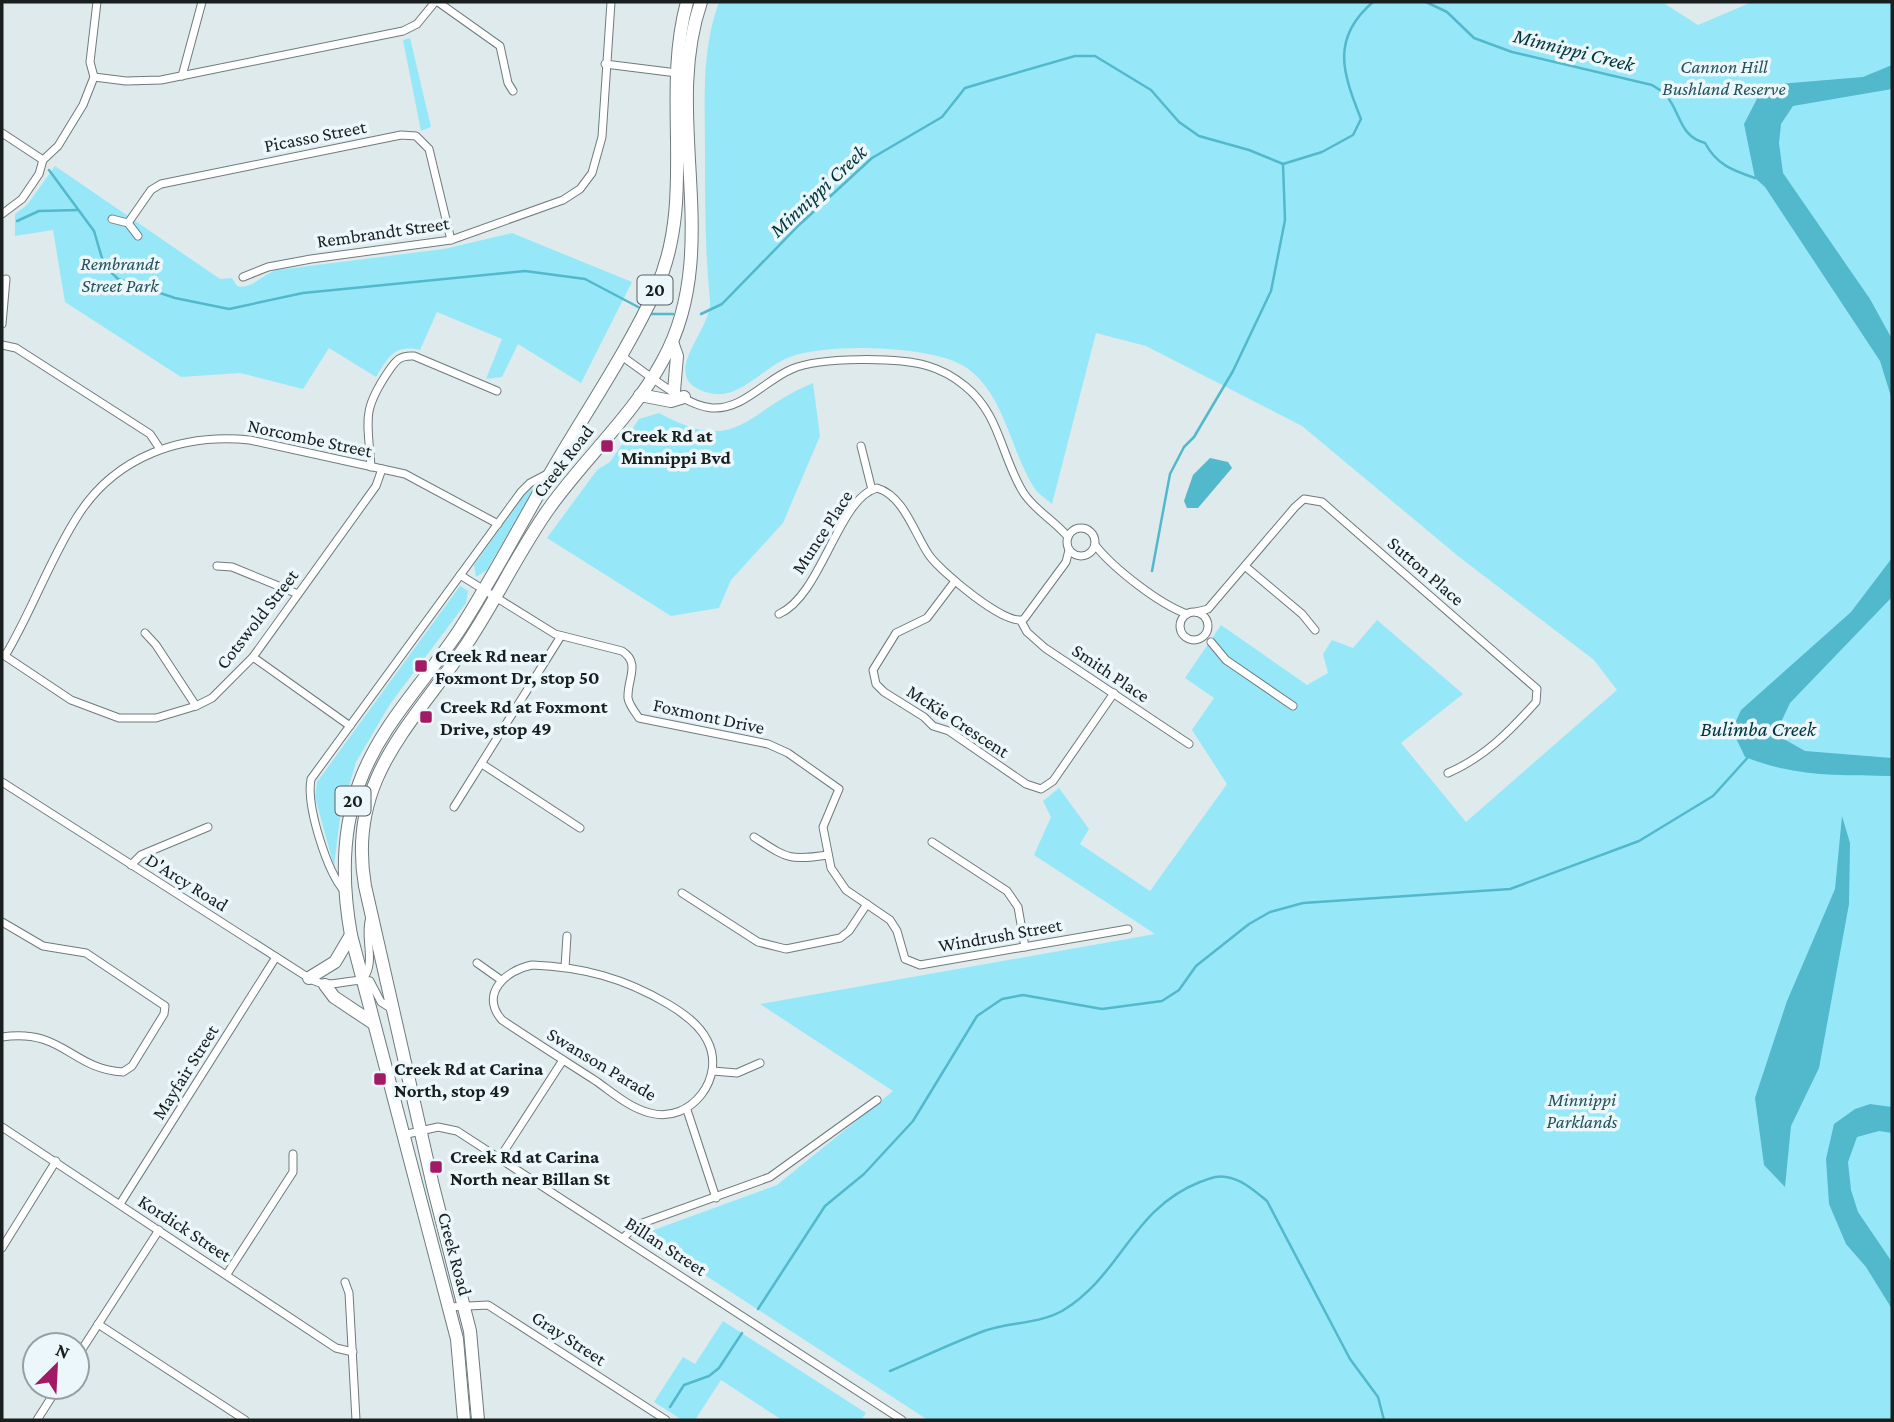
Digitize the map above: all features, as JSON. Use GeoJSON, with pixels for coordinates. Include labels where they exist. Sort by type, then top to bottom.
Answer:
{"type":"FeatureCollection","features":[{"type":"Feature","properties":{"kind":"main road","name":"Creek Road"},"geometry":{"type":"LineString","coordinates":[[464,1420],[459,1352],[449,1307],[351,935],[345,892],[348,828],[355,797],[368,763],[391,723],[457,633],[483,591],[656,288],[671,243],[677,190],[677,73],[679,41],[687,2]]}},
{"type":"Feature","properties":{"kind":"main road","name":"Creek Road"},"geometry":{"type":"LineString","coordinates":[[478,1420],[475,1360],[370,914],[361,848],[365,814],[375,777],[392,745],[450,668],[550,506],[640,395],[672,342],[686,296],[692,241],[688,70],[701,2]]}},
{"type":"Feature","properties":{"kind":"main road"},"geometry":{"type":"LineString","coordinates":[[671,243],[680,245],[692,241]]}},
{"type":"Feature","properties":{"kind":"main road"},"geometry":{"type":"LineString","coordinates":[[640,395],[671,401],[679,394],[677,356],[672,342]]}},
{"type":"Feature","properties":{"kind":"main road"},"geometry":{"type":"LineString","coordinates":[[309,978],[335,962],[351,935]]}},
{"type":"Feature","properties":{"kind":"main road"},"geometry":{"type":"LineString","coordinates":[[325,985],[334,997],[373,1023]]}},
{"type":"Feature","properties":{"kind":"street"},"geometry":{"type":"LineString","coordinates":[[2,214],[22,199],[39,174],[43,160],[58,146],[76,118],[94,77],[90,62],[97,2]]}},
{"type":"Feature","properties":{"kind":"street"},"geometry":{"type":"LineString","coordinates":[[181,76],[202,2]]}},
{"type":"Feature","properties":{"kind":"street"},"geometry":{"type":"LineString","coordinates":[[94,77],[142,81],[181,76],[403,30],[416,24],[436,2],[500,46],[508,83],[513,91]]}},
{"type":"Feature","properties":{"kind":"street","name":"Rembrandt Street"},"geometry":{"type":"LineString","coordinates":[[243,277],[268,267],[311,259],[451,240],[563,200],[580,188],[592,173],[602,137],[611,2]]}},
{"type":"Feature","properties":{"kind":"street"},"geometry":{"type":"LineString","coordinates":[[605,64],[677,73]]}},
{"type":"Feature","properties":{"kind":"street"},"geometry":{"type":"LineString","coordinates":[[2,133],[43,160]]}},
{"type":"Feature","properties":{"kind":"street","name":"Picasso Street"},"geometry":{"type":"LineString","coordinates":[[128,223],[151,190],[162,184],[401,135],[416,136],[429,149],[451,240]]}},
{"type":"Feature","properties":{"kind":"street"},"geometry":{"type":"LineString","coordinates":[[112,219],[128,223],[138,236]]}},
{"type":"Feature","properties":{"kind":"street"},"geometry":{"type":"LineString","coordinates":[[2,324],[6,279]]}},
{"type":"Feature","properties":{"kind":"street"},"geometry":{"type":"LineString","coordinates":[[2,345],[16,348],[150,434],[160,449]]}},
{"type":"Feature","properties":{"kind":"street"},"geometry":{"type":"LineString","coordinates":[[371,467],[367,408],[371,397],[397,359],[404,355],[414,356],[497,391]]}},
{"type":"Feature","properties":{"kind":"street"},"geometry":{"type":"LineString","coordinates":[[620,355],[701,406],[725,407],[740,402],[791,369],[825,360],[929,366],[949,374],[981,401],[998,430],[1024,495],[1068,537],[1066,562],[1021,621]]}},
{"type":"Feature","properties":{"kind":"street","name":"Norcombe Street"},"geometry":{"type":"LineString","coordinates":[[3,655],[23,626],[77,517],[111,477],[160,449],[181,442],[226,438],[405,474],[498,524]]}},
{"type":"Feature","properties":{"kind":"street"},"geometry":{"type":"LineString","coordinates":[[861,446],[872,490]]}},
{"type":"Feature","properties":{"kind":"street","name":"Cotswold Street"},"geometry":{"type":"LineString","coordinates":[[3,655],[71,699],[119,718],[156,718],[196,706],[212,698],[253,657],[376,486],[382,469]]}},
{"type":"Feature","properties":{"kind":"street","name":"Creek Road"},"geometry":{"type":"LineString","coordinates":[[345,892],[331,873],[310,784],[313,775],[530,483],[552,471]]}},
{"type":"Feature","properties":{"kind":"street","name":"Munce Place"},"geometry":{"type":"LineString","coordinates":[[779,614],[789,609],[825,560],[847,515],[872,490],[886,491],[895,499],[929,556],[956,581],[1008,619],[1021,621]]}},
{"type":"Feature","properties":{"kind":"street","name":"Sutton Place"},"geometry":{"type":"LineString","coordinates":[[1208,609],[1295,507],[1304,499],[1322,502],[1537,689],[1536,702],[1507,735],[1473,762],[1448,773]]}},
{"type":"Feature","properties":{"kind":"street"},"geometry":{"type":"LineString","coordinates":[[1058,525],[1074,530],[1083,528],[1091,532],[1095,545],[1104,556],[1173,609],[1187,614],[1208,609],[1205,634],[1194,640],[1182,634],[1173,609]]}},
{"type":"Feature","properties":{"kind":"street"},"geometry":{"type":"LineString","coordinates":[[1068,537],[1074,530]]}},
{"type":"Feature","properties":{"kind":"street"},"geometry":{"type":"LineString","coordinates":[[1090,553],[1095,545]]}},
{"type":"Feature","properties":{"kind":"street"},"geometry":{"type":"LineString","coordinates":[[1069,550],[1082,556]]}},
{"type":"Feature","properties":{"kind":"street"},"geometry":{"type":"LineString","coordinates":[[1066,562],[1090,553],[1104,556]]}},
{"type":"Feature","properties":{"kind":"street"},"geometry":{"type":"LineString","coordinates":[[217,566],[232,566],[298,594]]}},
{"type":"Feature","properties":{"kind":"street"},"geometry":{"type":"LineString","coordinates":[[1245,567],[1302,614],[1315,630]]}},
{"type":"Feature","properties":{"kind":"street","name":"Foxmont Drive"},"geometry":{"type":"LineString","coordinates":[[460,575],[561,636],[622,650],[631,656],[633,664],[628,699],[639,718],[768,744],[828,778],[839,789],[823,827],[828,855],[837,880],[867,904]]}},
{"type":"Feature","properties":{"kind":"street","name":"McKie Crescent"},"geometry":{"type":"LineString","coordinates":[[956,581],[927,618],[901,629],[892,638],[873,670],[876,684],[884,692],[924,717],[933,726],[949,731],[1026,784],[1041,789],[1053,781],[1114,693]]}},
{"type":"Feature","properties":{"kind":"street"},"geometry":{"type":"LineString","coordinates":[[1196,612],[1206,620]]}},
{"type":"Feature","properties":{"kind":"street"},"geometry":{"type":"LineString","coordinates":[[1180,625],[1187,614]]}},
{"type":"Feature","properties":{"kind":"street","name":"Smith Place"},"geometry":{"type":"LineString","coordinates":[[1021,621],[1027,632],[1045,648],[1189,744]]}},
{"type":"Feature","properties":{"kind":"street"},"geometry":{"type":"LineString","coordinates":[[145,633],[156,645],[196,706]]}},
{"type":"Feature","properties":{"kind":"street"},"geometry":{"type":"LineString","coordinates":[[454,807],[561,636]]}},
{"type":"Feature","properties":{"kind":"street"},"geometry":{"type":"LineString","coordinates":[[1211,642],[1226,660],[1293,706]]}},
{"type":"Feature","properties":{"kind":"street"},"geometry":{"type":"LineString","coordinates":[[253,657],[350,726]]}},
{"type":"Feature","properties":{"kind":"street"},"geometry":{"type":"LineString","coordinates":[[482,764],[580,828]]}},
{"type":"Feature","properties":{"kind":"street","name":"D'Arcy Road"},"geometry":{"type":"LineString","coordinates":[[2,782],[309,978],[325,985]]}},
{"type":"Feature","properties":{"kind":"street"},"geometry":{"type":"LineString","coordinates":[[131,865],[141,855],[208,827]]}},
{"type":"Feature","properties":{"kind":"street"},"geometry":{"type":"LineString","coordinates":[[754,837],[796,860],[828,855]]}},
{"type":"Feature","properties":{"kind":"street"},"geometry":{"type":"LineString","coordinates":[[932,842],[1007,891],[1018,907],[1025,947]]}},
{"type":"Feature","properties":{"kind":"street"},"geometry":{"type":"LineString","coordinates":[[682,892],[758,942],[786,949],[840,938],[849,931],[867,904]]}},
{"type":"Feature","properties":{"kind":"street","name":"Windrush Street"},"geometry":{"type":"LineString","coordinates":[[867,904],[890,920],[897,931],[905,959],[920,965],[1128,929]]}},
{"type":"Feature","properties":{"kind":"street","name":"Creek Road"},"geometry":{"type":"LineString","coordinates":[[370,914],[366,930],[370,964],[362,979],[373,982],[381,1002],[393,1010]]}},
{"type":"Feature","properties":{"kind":"street"},"geometry":{"type":"LineString","coordinates":[[2,922],[43,946],[86,953],[165,1006],[164,1014],[132,1066],[123,1072],[92,1065],[39,1036],[2,1037]]}},
{"type":"Feature","properties":{"kind":"street"},"geometry":{"type":"LineString","coordinates":[[565,967],[567,936]]}},
{"type":"Feature","properties":{"kind":"street","name":"Mayfair Street"},"geometry":{"type":"LineString","coordinates":[[120,1204],[276,957]]}},
{"type":"Feature","properties":{"kind":"street"},"geometry":{"type":"LineString","coordinates":[[477,963],[501,980],[520,968],[565,967],[626,981],[681,1012],[707,1040],[713,1071],[699,1099],[687,1110],[716,1198]]}},
{"type":"Feature","properties":{"kind":"street"},"geometry":{"type":"LineString","coordinates":[[325,985],[362,979]]}},
{"type":"Feature","properties":{"kind":"street","name":"Swanson Parade"},"geometry":{"type":"LineString","coordinates":[[501,980],[492,1002],[496,1013],[563,1060],[639,1110],[668,1115],[687,1110]]}},
{"type":"Feature","properties":{"kind":"street"},"geometry":{"type":"LineString","coordinates":[[499,1159],[563,1060]]}},
{"type":"Feature","properties":{"kind":"street"},"geometry":{"type":"LineString","coordinates":[[713,1071],[737,1073],[760,1063]]}},
{"type":"Feature","properties":{"kind":"street"},"geometry":{"type":"LineString","coordinates":[[624,1237],[637,1225],[770,1177],[877,1100]]}},
{"type":"Feature","properties":{"kind":"street","name":"Kordick Street"},"geometry":{"type":"LineString","coordinates":[[2,1127],[336,1348],[353,1352]]}},
{"type":"Feature","properties":{"kind":"street","name":"Billan Street"},"geometry":{"type":"LineString","coordinates":[[403,1135],[452,1129],[624,1237],[902,1420]]}},
{"type":"Feature","properties":{"kind":"street"},"geometry":{"type":"LineString","coordinates":[[227,1274],[293,1172],[293,1154]]}},
{"type":"Feature","properties":{"kind":"street"},"geometry":{"type":"LineString","coordinates":[[2,1248],[56,1161]]}},
{"type":"Feature","properties":{"kind":"street"},"geometry":{"type":"LineString","coordinates":[[91,1335],[159,1230]]}},
{"type":"Feature","properties":{"kind":"street"},"geometry":{"type":"LineString","coordinates":[[345,1283],[349,1293],[356,1420]]}},
{"type":"Feature","properties":{"kind":"street","name":"Gray Street"},"geometry":{"type":"LineString","coordinates":[[449,1307],[482,1303],[491,1307],[666,1420]]}},
{"type":"Feature","properties":{"kind":"street"},"geometry":{"type":"LineString","coordinates":[[98,1324],[246,1420]]}},
{"type":"Feature","properties":{"kind":"street"},"geometry":{"type":"LineString","coordinates":[[37,1420],[49,1401]]}},
{"type":"Feature","properties":{"kind":"green space","name":"Minnippi Parklands"},"geometry":{"type":"Polygon","coordinates":[[[719,2],[1662,2],[1698,25],[1752,2],[1892,2],[1892,1420],[928,1420],[651,1240],[651,1231],[777,1185],[893,1091],[760,1004],[1155,934],[1034,855],[1051,817],[1043,801],[1059,788],[1089,829],[1080,844],[1150,891],[1227,784],[1192,730],[1214,698],[1185,678],[1221,625],[1307,685],[1328,673],[1323,654],[1332,640],[1353,648],[1377,620],[1463,694],[1401,743],[1466,822],[1617,690],[1594,660],[1458,556],[1302,426],[1146,346],[1096,333],[1052,504],[1033,486],[995,400],[972,372],[956,362],[920,352],[873,348],[826,350],[780,361],[731,392],[710,393],[694,386],[686,377],[686,365],[709,313],[710,301],[706,227],[705,76],[709,39],[719,2]]]}},
{"type":"Feature","properties":{"kind":"green space"},"geometry":{"type":"Polygon","coordinates":[[[410,38],[431,127],[421,131],[403,40],[410,38]]]}},
{"type":"Feature","properties":{"kind":"green space","name":"Rembrandt Street Park"},"geometry":{"type":"Polygon","coordinates":[[[55,166],[220,279],[232,278],[237,286],[252,284],[277,270],[444,249],[512,233],[632,282],[581,383],[518,344],[502,377],[486,379],[502,339],[437,312],[420,350],[404,349],[393,354],[376,377],[329,348],[303,389],[240,373],[181,377],[65,302],[53,230],[15,236],[15,214],[27,205],[55,166]]]}},
{"type":"Feature","properties":{"kind":"green space"},"geometry":{"type":"Polygon","coordinates":[[[813,383],[820,436],[783,523],[731,580],[719,608],[671,616],[547,538],[597,470],[610,462],[639,419],[659,413],[707,431],[725,430],[740,425],[813,383]]]}},
{"type":"Feature","properties":{"kind":"green space"},"geometry":{"type":"Polygon","coordinates":[[[537,483],[487,570],[476,577],[474,565],[527,491],[537,483]]]}},
{"type":"Feature","properties":{"kind":"green space"},"geometry":{"type":"Polygon","coordinates":[[[460,586],[468,591],[466,603],[390,704],[356,762],[340,818],[334,866],[315,797],[317,782],[460,586]]]}},
{"type":"Feature","properties":{"kind":"green space"},"geometry":{"type":"Polygon","coordinates":[[[723,1321],[866,1413],[861,1420],[782,1420],[721,1380],[695,1420],[682,1420],[654,1402],[683,1357],[695,1364],[723,1321]]]}},
{"type":"Feature","properties":{"kind":"water"},"geometry":{"type":"Polygon","coordinates":[[[1892,65],[1892,89],[1793,106],[1781,124],[1779,143],[1783,173],[1870,299],[1892,339],[1892,400],[1880,361],[1765,187],[1755,178],[1744,124],[1759,95],[1779,84],[1863,77],[1892,65]]]}},
{"type":"Feature","properties":{"kind":"water"},"geometry":{"type":"Polygon","coordinates":[[[1210,458],[1228,462],[1232,468],[1198,508],[1187,508],[1184,501],[1193,475],[1210,458]]]}},
{"type":"Feature","properties":{"kind":"water","name":"Bulimba Creek"},"geometry":{"type":"Polygon","coordinates":[[[1892,558],[1892,597],[1790,703],[1782,720],[1784,739],[1805,751],[1892,758],[1892,776],[1800,772],[1745,757],[1732,730],[1741,710],[1851,612],[1892,558]]]}},
{"type":"Feature","properties":{"kind":"water"},"geometry":{"type":"Polygon","coordinates":[[[1842,816],[1850,843],[1849,904],[1819,1068],[1791,1126],[1785,1187],[1764,1165],[1755,1098],[1787,1001],[1835,889],[1842,816]]]}},
{"type":"Feature","properties":{"kind":"water"},"geometry":{"type":"Polygon","coordinates":[[[1870,1104],[1892,1107],[1892,1133],[1879,1131],[1857,1137],[1848,1162],[1851,1190],[1858,1212],[1892,1262],[1892,1309],[1866,1267],[1846,1244],[1829,1204],[1826,1159],[1834,1124],[1855,1109],[1870,1104]]]}},
{"type":"Feature","properties":{"kind":"waterway","name":"Minnippi Creek"},"geometry":{"type":"LineString","coordinates":[[701,314],[722,304],[799,225],[872,158],[942,117],[965,88],[1075,56],[1095,56],[1151,90],[1179,122],[1199,136],[1249,150],[1283,164],[1322,152],[1353,135],[1361,119],[1349,87],[1344,57],[1350,29],[1373,2]]}},
{"type":"Feature","properties":{"kind":"waterway","name":"Minnippi Creek"},"geometry":{"type":"LineString","coordinates":[[1426,2],[1447,12],[1474,38],[1512,52],[1652,85],[1666,95],[1690,135],[1705,143],[1726,166],[1755,178]]}},
{"type":"Feature","properties":{"kind":"waterway"},"geometry":{"type":"LineString","coordinates":[[1152,571],[1170,474],[1184,447],[1194,437],[1233,371],[1271,291],[1285,220],[1283,164]]}},
{"type":"Feature","properties":{"kind":"waterway","name":"Minnippi Creek"},"geometry":{"type":"LineString","coordinates":[[49,170],[94,231],[104,265],[118,279],[175,298],[229,309],[303,293],[525,271],[585,279],[640,308]]}},
{"type":"Feature","properties":{"kind":"waterway","name":"Minnippi Creek"},"geometry":{"type":"LineString","coordinates":[[17,221],[39,211],[78,210]]}},
{"type":"Feature","properties":{"kind":"waterway","name":"Minnippi Creek"},"geometry":{"type":"LineString","coordinates":[[650,314],[673,314]]}},
{"type":"Feature","properties":{"kind":"waterway"},"geometry":{"type":"LineString","coordinates":[[758,1309],[825,1206],[864,1174],[913,1121],[977,1016],[1002,999],[1023,995],[1102,1009],[1162,1001],[1179,990],[1196,966],[1249,924],[1270,912],[1303,903],[1510,889],[1639,841],[1713,796],[1750,755]]}},
{"type":"Feature","properties":{"kind":"waterway"},"geometry":{"type":"LineString","coordinates":[[890,1371],[984,1331],[1062,1311],[1099,1279],[1158,1208],[1200,1182],[1223,1177],[1243,1183],[1267,1201],[1350,1359],[1378,1397],[1384,1420]]}},
{"type":"Feature","properties":{"kind":"waterway"},"geometry":{"type":"LineString","coordinates":[[670,1407],[684,1385],[709,1376],[719,1368],[742,1333]]}},
{"type":"Feature","properties":{"kind":"place","name":"Creek Rd at Minnippi Bvd"},"geometry":{"type":"Point","coordinates":[607,446]}},
{"type":"Feature","properties":{"kind":"place","name":"Creek Rd near Foxmont Dr, stop 50"},"geometry":{"type":"Point","coordinates":[421,666]}},
{"type":"Feature","properties":{"kind":"place","name":"Creek Rd at Foxmont Drive, stop 49"},"geometry":{"type":"Point","coordinates":[426,717]}},
{"type":"Feature","properties":{"kind":"place","name":"Creek Rd at Carina North, stop 49"},"geometry":{"type":"Point","coordinates":[380,1079]}},
{"type":"Feature","properties":{"kind":"place","name":"Creek Rd at Carina North near Billan St"},"geometry":{"type":"Point","coordinates":[436,1167]}},
{"type":"Feature","properties":{"kind":"park label","name":"Cannon Hill Bushland Reserve"},"geometry":{"type":"Point","coordinates":[1724,77]}}]}
